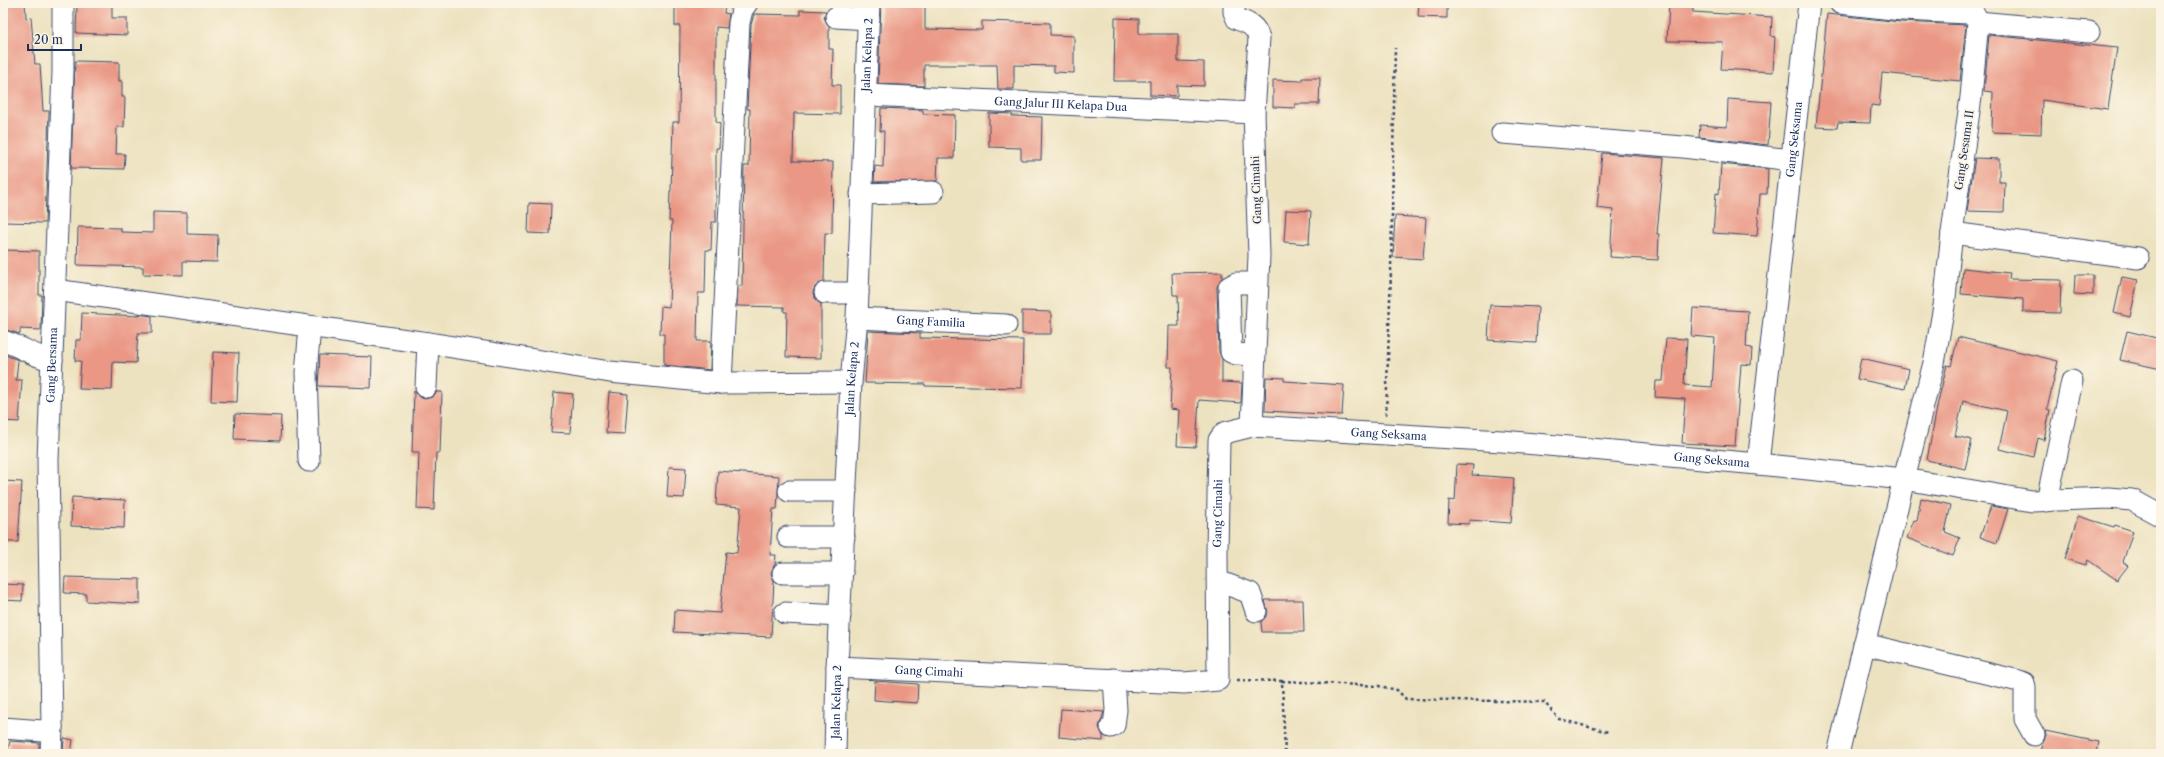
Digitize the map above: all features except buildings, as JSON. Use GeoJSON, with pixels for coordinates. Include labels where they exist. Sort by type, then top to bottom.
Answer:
{"type":"FeatureCollection","features":[{"type":"Feature","properties":{"kind":"street","name":"Gang Bersama"},"geometry":{"type":"LineString","coordinates":[[51,754],[52,727],[48,460],[63,72],[63,3]]}},
{"type":"Feature","properties":{"kind":"street"},"geometry":{"type":"LineString","coordinates":[[721,383],[739,23],[742,10],[746,3]]}},
{"type":"Feature","properties":{"kind":"street","name":"Gang Cimahi"},"geometry":{"type":"LineString","coordinates":[[837,667],[1184,683],[1218,680],[1218,440],[1224,433],[1252,426],[1259,255],[1254,113],[1259,38],[1256,30],[1251,24],[1237,19],[1234,12],[1234,3]]}},
{"type":"Feature","properties":{"kind":"street","name":"Gang Seksama"},"geometry":{"type":"LineString","coordinates":[[1252,426],[1565,446],[1758,464],[1809,3]]}},
{"type":"Feature","properties":{"kind":"street"},"geometry":{"type":"LineString","coordinates":[[1840,3],[1902,10],[1968,13],[1975,15],[1978,22],[2089,32]]}},
{"type":"Feature","properties":{"kind":"street"},"geometry":{"type":"LineString","coordinates":[[836,18],[869,11]]}},
{"type":"Feature","properties":{"kind":"street","name":"Jalan Kelapa 2"},"geometry":{"type":"LineString","coordinates":[[836,754],[837,667],[851,382],[857,318],[869,11]]}},
{"type":"Feature","properties":{"kind":"street","name":"Gang Sesama II"},"geometry":{"type":"LineString","coordinates":[[1838,754],[1904,479],[1934,363],[1944,306],[1952,233],[1971,97],[1978,22]]}},
{"type":"Feature","properties":{"kind":"street","name":"Gang Jalur III Kelapa Dua"},"geometry":{"type":"LineString","coordinates":[[866,95],[1254,113]]}},
{"type":"Feature","properties":{"kind":"street"},"geometry":{"type":"LineString","coordinates":[[1502,133],[1683,146],[1791,160]]}},
{"type":"Feature","properties":{"kind":"street"},"geometry":{"type":"LineString","coordinates":[[862,194],[932,192]]}},
{"type":"Feature","properties":{"kind":"street"},"geometry":{"type":"LineString","coordinates":[[1952,233],[2138,258]]}},
{"type":"Feature","properties":{"kind":"street"},"geometry":{"type":"LineString","coordinates":[[1254,355],[1236,354],[1232,352],[1230,287],[1236,283],[1257,283]]}},
{"type":"Feature","properties":{"kind":"street"},"geometry":{"type":"LineString","coordinates":[[55,290],[428,343],[610,372],[721,383],[851,382]]}},
{"type":"Feature","properties":{"kind":"street"},"geometry":{"type":"LineString","coordinates":[[825,294],[858,294]]}},
{"type":"Feature","properties":{"kind":"street","name":"Gang Familia"},"geometry":{"type":"LineString","coordinates":[[857,318],[1006,325]]}},
{"type":"Feature","properties":{"kind":"street"},"geometry":{"type":"LineString","coordinates":[[309,461],[306,373],[310,327]]}},
{"type":"Feature","properties":{"kind":"street"},"geometry":{"type":"LineString","coordinates":[[3,341],[14,344],[40,358],[52,360]]}},
{"type":"Feature","properties":{"kind":"street"},"geometry":{"type":"LineString","coordinates":[[426,387],[428,343]]}},
{"type":"Feature","properties":{"kind":"street"},"geometry":{"type":"LineString","coordinates":[[2047,501],[2072,381]]}},
{"type":"Feature","properties":{"kind":"street"},"geometry":{"type":"LineString","coordinates":[[1758,464],[1904,479],[2032,501],[2108,498],[2132,500],[2161,516]]}},
{"type":"Feature","properties":{"kind":"street"},"geometry":{"type":"LineString","coordinates":[[789,491],[846,492]]}},
{"type":"Feature","properties":{"kind":"street"},"geometry":{"type":"LineString","coordinates":[[788,537],[844,537]]}},
{"type":"Feature","properties":{"kind":"street"},"geometry":{"type":"LineString","coordinates":[[783,573],[842,573]]}},
{"type":"Feature","properties":{"kind":"street"},"geometry":{"type":"LineString","coordinates":[[1218,581],[1250,593],[1256,611]]}},
{"type":"Feature","properties":{"kind":"street"},"geometry":{"type":"LineString","coordinates":[[785,613],[840,616]]}},
{"type":"Feature","properties":{"kind":"street"},"geometry":{"type":"LineString","coordinates":[[1864,644],[2024,683],[2025,719],[2034,736]]}},
{"type":"Feature","properties":{"kind":"street"},"geometry":{"type":"LineString","coordinates":[[1111,727],[1114,725],[1116,710],[1114,679]]}},
{"type":"Feature","properties":{"kind":"street"},"geometry":{"type":"LineString","coordinates":[[3,728],[43,731],[52,727]]}},
{"type":"Feature","properties":{"kind":"path"},"geometry":{"type":"LineString","coordinates":[[1385,434],[1391,271],[1395,48]]}},
{"type":"Feature","properties":{"kind":"path"},"geometry":{"type":"LineString","coordinates":[[1218,680],[1282,681],[1379,686],[1397,690],[1406,699],[1413,700],[1544,702],[1559,719],[1608,732]]}},
{"type":"Feature","properties":{"kind":"path"},"geometry":{"type":"LineString","coordinates":[[1282,681],[1285,754]]}}]}
